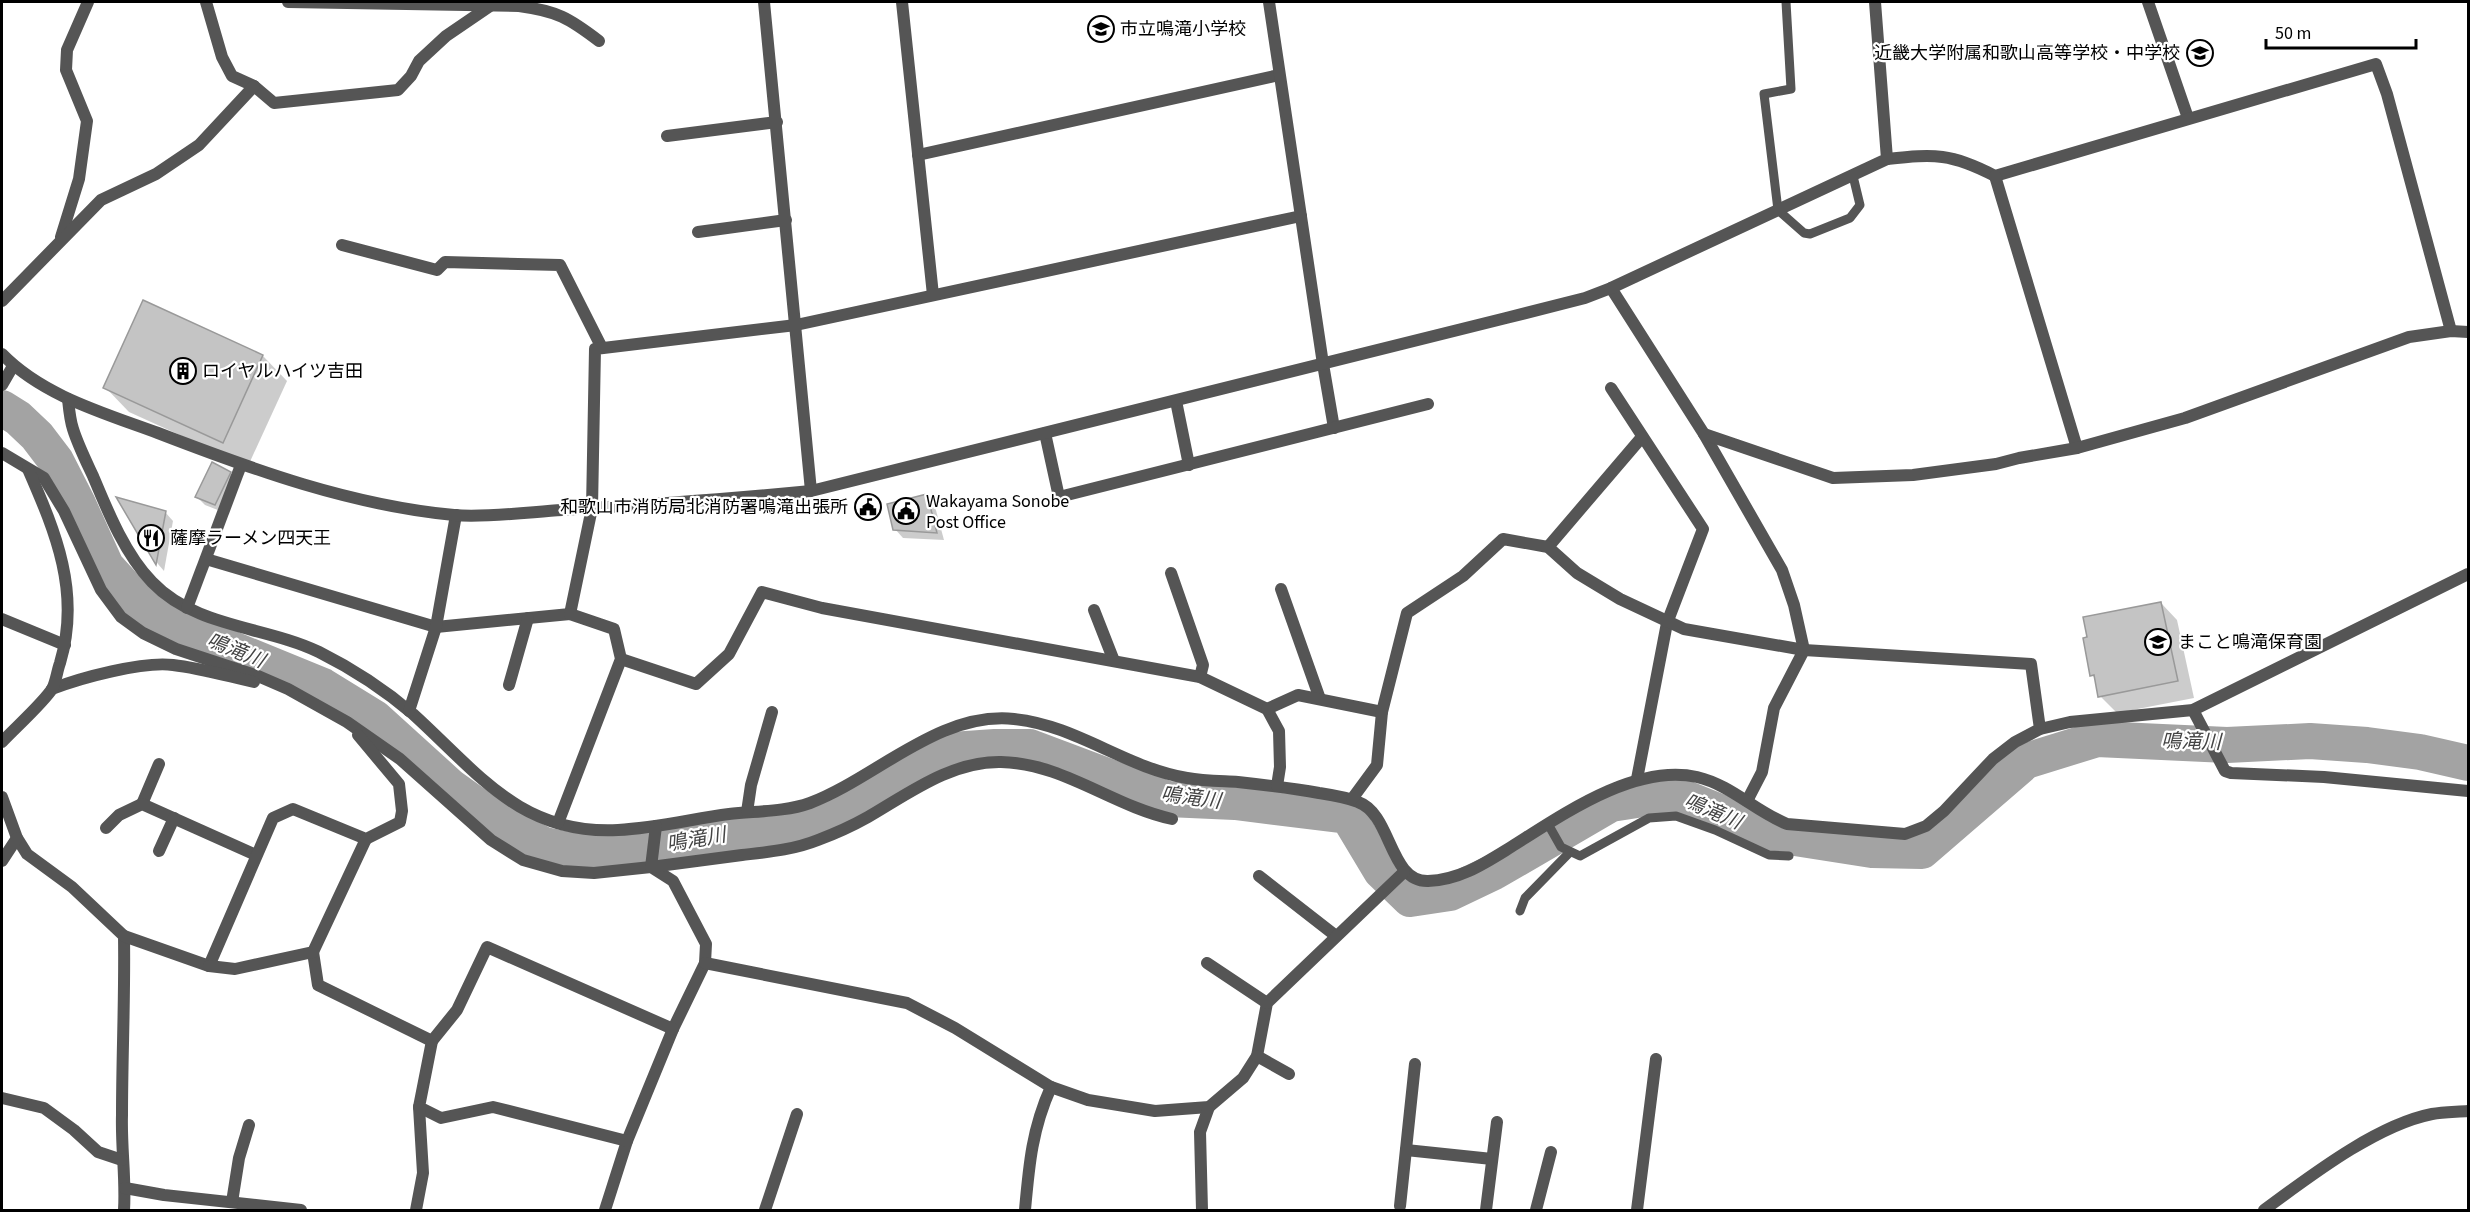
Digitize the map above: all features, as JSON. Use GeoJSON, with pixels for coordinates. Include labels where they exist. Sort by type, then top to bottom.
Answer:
{"type":"FeatureCollection","features":[{"type":"Feature","properties":{"kind":"street"},"geometry":{"type":"LineString","coordinates":[[61,238],[79,179],[87,121],[66,70],[67,50],[88,2]]}},
{"type":"Feature","properties":{"kind":"street"},"geometry":{"type":"LineString","coordinates":[[206,2],[222,57],[232,76],[254,86],[274,103],[398,90],[411,76],[418,61],[447,36],[490,6]]}},
{"type":"Feature","properties":{"kind":"street"},"geometry":{"type":"LineString","coordinates":[[288,2],[546,9],[570,19],[599,41]]}},
{"type":"Feature","properties":{"kind":"street"},"geometry":{"type":"LineString","coordinates":[[764,2],[811,491]]}},
{"type":"Feature","properties":{"kind":"street"},"geometry":{"type":"LineString","coordinates":[[902,2],[933,295]]}},
{"type":"Feature","properties":{"kind":"street"},"geometry":{"type":"LineString","coordinates":[[1269,2],[1334,428]]}},
{"type":"Feature","properties":{"kind":"street"},"geometry":{"type":"LineString","coordinates":[[1875,2],[1887,159]]}},
{"type":"Feature","properties":{"kind":"street"},"geometry":{"type":"LineString","coordinates":[[2148,2],[2188,118]]}},
{"type":"Feature","properties":{"kind":"street"},"geometry":{"type":"LineString","coordinates":[[2,354],[13,366],[68,399],[241,465],[313,489],[380,504],[456,515],[592,508],[811,491],[1585,298],[1887,159],[1933,154],[1967,161],[1995,176],[2376,64],[2387,94],[2451,331]]}},
{"type":"Feature","properties":{"kind":"street"},"geometry":{"type":"LineString","coordinates":[[918,155],[1279,75]]}},
{"type":"Feature","properties":{"kind":"street"},"geometry":{"type":"LineString","coordinates":[[2,301],[61,238],[101,200],[156,174],[199,145],[254,86]]}},
{"type":"Feature","properties":{"kind":"street"},"geometry":{"type":"LineString","coordinates":[[667,136],[777,122]]}},
{"type":"Feature","properties":{"kind":"street"},"geometry":{"type":"LineString","coordinates":[[1995,176],[2077,448]]}},
{"type":"Feature","properties":{"kind":"street"},"geometry":{"type":"LineString","coordinates":[[570,614],[592,508],[595,349],[796,325],[1301,216]]}},
{"type":"Feature","properties":{"kind":"street"},"geometry":{"type":"LineString","coordinates":[[698,232],[786,220]]}},
{"type":"Feature","properties":{"kind":"street"},"geometry":{"type":"LineString","coordinates":[[342,245],[436,270],[445,262],[560,265],[602,348]]}},
{"type":"Feature","properties":{"kind":"street"},"geometry":{"type":"LineString","coordinates":[[1611,288],[1704,434],[1782,570],[1794,605],[1804,650],[1774,708],[1762,772],[1747,801]]}},
{"type":"Feature","properties":{"kind":"street"},"geometry":{"type":"LineString","coordinates":[[1704,434],[1833,478],[1913,475],[1996,464],[2077,448],[2185,418],[2409,337],[2451,331],[2469,332]]}},
{"type":"Feature","properties":{"kind":"street"},"geometry":{"type":"LineString","coordinates":[[2,385],[13,366]]}},
{"type":"Feature","properties":{"kind":"street"},"geometry":{"type":"LineString","coordinates":[[1611,388],[1703,528],[1667,623],[1637,779]]}},
{"type":"Feature","properties":{"kind":"street"},"geometry":{"type":"LineString","coordinates":[[68,399],[72,427],[115,528],[149,580],[187,609],[248,631],[294,642],[318,652],[372,682],[409,711],[485,782],[522,810],[585,830],[656,831],[747,812],[803,806],[845,789],[917,744],[960,724],[1012,718],[1062,729],[1129,761],[1185,778],[1277,786],[1352,799],[1368,806],[1377,819],[1401,875],[1428,881],[1468,873],[1616,787],[1656,774],[1693,776],[1718,783],[1770,817],[1787,824],[1905,834],[1926,826],[1993,759],[2015,742],[2040,729],[2070,722],[2193,710],[2469,574]]}},
{"type":"Feature","properties":{"kind":"street"},"geometry":{"type":"LineString","coordinates":[[1176,401],[1190,465]]}},
{"type":"Feature","properties":{"kind":"street"},"geometry":{"type":"LineString","coordinates":[[1045,433],[1059,497],[1428,404]]}},
{"type":"Feature","properties":{"kind":"street"},"geometry":{"type":"LineString","coordinates":[[1548,547],[1642,437]]}},
{"type":"Feature","properties":{"kind":"street"},"geometry":{"type":"LineString","coordinates":[[2,453],[44,478],[64,511],[101,590],[121,617],[143,633],[176,649],[258,676],[288,689],[347,722],[400,759],[491,840],[523,860],[562,871],[594,873],[652,863],[790,849],[817,841],[864,819],[938,777],[973,764],[999,761],[1029,764],[1053,770],[1135,808],[1172,819]]}},
{"type":"Feature","properties":{"kind":"street"},"geometry":{"type":"LineString","coordinates":[[187,609],[241,465]]}},
{"type":"Feature","properties":{"kind":"street"},"geometry":{"type":"LineString","coordinates":[[27,468],[44,506],[63,563],[69,617],[65,645],[52,689]]}},
{"type":"Feature","properties":{"kind":"street"},"geometry":{"type":"LineString","coordinates":[[409,711],[436,627],[456,515]]}},
{"type":"Feature","properties":{"kind":"street"},"geometry":{"type":"LineString","coordinates":[[1352,799],[1377,765],[1382,712],[1407,613],[1464,576],[1503,539],[1548,547],[1577,573],[1620,599],[1684,629],[1804,650],[2031,664],[2040,729]]}},
{"type":"Feature","properties":{"kind":"street"},"geometry":{"type":"LineString","coordinates":[[206,559],[436,627],[570,614],[614,629],[621,659],[558,823]]}},
{"type":"Feature","properties":{"kind":"street"},"geometry":{"type":"LineString","coordinates":[[1171,573],[1203,665],[1200,677]]}},
{"type":"Feature","properties":{"kind":"street"},"geometry":{"type":"LineString","coordinates":[[1281,589],[1320,699]]}},
{"type":"Feature","properties":{"kind":"street"},"geometry":{"type":"LineString","coordinates":[[621,659],[696,684],[729,654],[762,592],[822,608],[1200,677],[1267,709],[1279,731],[1280,767],[1277,786]]}},
{"type":"Feature","properties":{"kind":"street"},"geometry":{"type":"LineString","coordinates":[[1094,610],[1114,661]]}},
{"type":"Feature","properties":{"kind":"street"},"geometry":{"type":"LineString","coordinates":[[509,686],[528,618]]}},
{"type":"Feature","properties":{"kind":"street"},"geometry":{"type":"LineString","coordinates":[[2,619],[65,645]]}},
{"type":"Feature","properties":{"kind":"street"},"geometry":{"type":"LineString","coordinates":[[2,742],[52,689],[67,683],[148,665],[172,665],[288,689]]}},
{"type":"Feature","properties":{"kind":"street"},"geometry":{"type":"LineString","coordinates":[[1267,709],[1298,695],[1382,712]]}},
{"type":"Feature","properties":{"kind":"street"},"geometry":{"type":"LineString","coordinates":[[2193,710],[2225,771],[2230,774],[2325,777],[2469,792]]}},
{"type":"Feature","properties":{"kind":"street"},"geometry":{"type":"LineString","coordinates":[[747,812],[751,785],[772,712]]}},
{"type":"Feature","properties":{"kind":"street"},"geometry":{"type":"LineString","coordinates":[[347,722],[399,784],[402,811],[400,822],[366,839],[314,952],[318,985],[432,1041]]}},
{"type":"Feature","properties":{"kind":"street"},"geometry":{"type":"LineString","coordinates":[[106,828],[119,815],[142,804],[159,764]]}},
{"type":"Feature","properties":{"kind":"street"},"geometry":{"type":"LineString","coordinates":[[2,797],[17,838],[27,854],[72,887],[124,936],[209,966],[236,969],[314,952]]}},
{"type":"Feature","properties":{"kind":"street"},"geometry":{"type":"LineString","coordinates":[[142,804],[256,855]]}},
{"type":"Feature","properties":{"kind":"street"},"geometry":{"type":"LineString","coordinates":[[209,966],[273,818],[293,809],[366,839]]}},
{"type":"Feature","properties":{"kind":"street"},"geometry":{"type":"LineString","coordinates":[[159,851],[174,818]]}},
{"type":"Feature","properties":{"kind":"street"},"geometry":{"type":"LineString","coordinates":[[652,863],[656,831]]}},
{"type":"Feature","properties":{"kind":"street"},"geometry":{"type":"LineString","coordinates":[[2,861],[17,838]]}},
{"type":"Feature","properties":{"kind":"street"},"geometry":{"type":"LineString","coordinates":[[605,1210],[627,1141],[673,1029],[705,963],[706,944],[673,881],[652,863]]}},
{"type":"Feature","properties":{"kind":"street"},"geometry":{"type":"LineString","coordinates":[[1202,1210],[1200,1132],[1209,1107],[1243,1078],[1257,1056],[1267,1003],[1401,875]]}},
{"type":"Feature","properties":{"kind":"street"},"geometry":{"type":"LineString","coordinates":[[1259,876],[1336,936]]}},
{"type":"Feature","properties":{"kind":"street"},"geometry":{"type":"LineString","coordinates":[[124,936],[122,1160],[125,1188],[124,1210]]}},
{"type":"Feature","properties":{"kind":"street"},"geometry":{"type":"LineString","coordinates":[[416,1210],[423,1173],[419,1107],[432,1041],[457,1010],[487,947],[673,1029]]}},
{"type":"Feature","properties":{"kind":"street"},"geometry":{"type":"LineString","coordinates":[[705,963],[907,1003],[955,1028],[1051,1087],[1088,1100],[1155,1111],[1209,1107]]}},
{"type":"Feature","properties":{"kind":"street"},"geometry":{"type":"LineString","coordinates":[[1207,963],[1267,1003]]}},
{"type":"Feature","properties":{"kind":"street"},"geometry":{"type":"LineString","coordinates":[[1257,1056],[1289,1074]]}},
{"type":"Feature","properties":{"kind":"street"},"geometry":{"type":"LineString","coordinates":[[1637,1210],[1656,1059]]}},
{"type":"Feature","properties":{"kind":"street"},"geometry":{"type":"LineString","coordinates":[[1400,1206],[1415,1064]]}},
{"type":"Feature","properties":{"kind":"street"},"geometry":{"type":"LineString","coordinates":[[1025,1210],[1030,1149],[1038,1114],[1051,1087]]}},
{"type":"Feature","properties":{"kind":"street"},"geometry":{"type":"LineString","coordinates":[[2,1098],[44,1108],[74,1130],[98,1152],[122,1160]]}},
{"type":"Feature","properties":{"kind":"street"},"geometry":{"type":"LineString","coordinates":[[419,1107],[441,1118],[493,1107],[627,1141]]}},
{"type":"Feature","properties":{"kind":"street"},"geometry":{"type":"LineString","coordinates":[[2264,1210],[2325,1166],[2391,1128],[2431,1114],[2469,1111]]}},
{"type":"Feature","properties":{"kind":"street"},"geometry":{"type":"LineString","coordinates":[[765,1210],[797,1114]]}},
{"type":"Feature","properties":{"kind":"street"},"geometry":{"type":"LineString","coordinates":[[1486,1210],[1497,1122]]}},
{"type":"Feature","properties":{"kind":"street"},"geometry":{"type":"LineString","coordinates":[[232,1202],[239,1158],[249,1125]]}},
{"type":"Feature","properties":{"kind":"street"},"geometry":{"type":"LineString","coordinates":[[1406,1150],[1492,1159]]}},
{"type":"Feature","properties":{"kind":"street"},"geometry":{"type":"LineString","coordinates":[[1536,1210],[1551,1152]]}},
{"type":"Feature","properties":{"kind":"street"},"geometry":{"type":"LineString","coordinates":[[125,1188],[301,1210]]}},
{"type":"Feature","properties":{"kind":"lane"},"geometry":{"type":"LineString","coordinates":[[1786,2],[1791,89],[1764,94],[1778,210],[1804,233],[1810,234],[1851,218],[1860,205],[1853,176]]}},
{"type":"Feature","properties":{"kind":"lane"},"geometry":{"type":"LineString","coordinates":[[1549,827],[1561,847],[1580,856],[1649,818],[1676,816],[1769,855],[1789,856]]}},
{"type":"Feature","properties":{"kind":"lane"},"geometry":{"type":"LineString","coordinates":[[1520,910],[1525,898],[1570,852]]}},
{"type":"Feature","properties":{"kind":"building","name":"ロイヤルハイツ吉田"},"geometry":{"type":"Polygon","coordinates":[[[143,300],[263,355],[223,443],[103,388],[143,300]]]}},
{"type":"Feature","properties":{"kind":"building"},"geometry":{"type":"Polygon","coordinates":[[[212,462],[231,472],[215,505],[195,497],[212,462]]]}},
{"type":"Feature","properties":{"kind":"building"},"geometry":{"type":"Polygon","coordinates":[[[927,494],[937,533],[893,530],[887,504],[927,494]]]}},
{"type":"Feature","properties":{"kind":"building","name":"薩摩ラーメン四天王"},"geometry":{"type":"Polygon","coordinates":[[[116,497],[166,511],[156,565],[116,497]]]}},
{"type":"Feature","properties":{"kind":"building"},"geometry":{"type":"Polygon","coordinates":[[[2161,602],[2178,681],[2098,697],[2094,675],[2090,676],[2083,638],[2087,637],[2083,617],[2161,602]]]}},
{"type":"Feature","properties":{"kind":"waterway","name":"鳴滝川"},"geometry":{"type":"LineString","coordinates":[[2,408],[18,418],[37,436],[56,461],[106,566],[136,599],[164,621],[323,686],[375,718],[451,787],[493,817],[544,845],[574,851],[629,851],[751,833],[826,817],[952,750],[1030,747],[1168,799],[1235,802],[1348,816],[1381,871],[1410,899],[1450,893],[1494,872],[1611,804],[1675,794],[1764,833],[1872,850],[1922,851],[2026,761],[2097,739],[2227,745],[2310,741],[2420,752],[2468,763]]}},
{"type":"Feature","properties":{"kind":"place","name":"市立鳴滝小学校"},"geometry":{"type":"Point","coordinates":[1101,29]}},
{"type":"Feature","properties":{"kind":"place","name":"近畿大学附属和歌山高等学校・中学校"},"geometry":{"type":"Point","coordinates":[2200,53]}},
{"type":"Feature","properties":{"kind":"place","name":"ロイヤルハイツ吉田"},"geometry":{"type":"Point","coordinates":[183,371]}},
{"type":"Feature","properties":{"kind":"place","name":"和歌山市消防局北消防署鳴滝出張所"},"geometry":{"type":"Point","coordinates":[868,507]}},
{"type":"Feature","properties":{"kind":"place","name":"Wakayama Sonobe Post Office"},"geometry":{"type":"Point","coordinates":[906,511]}},
{"type":"Feature","properties":{"kind":"place","name":"薩摩ラーメン四天王"},"geometry":{"type":"Point","coordinates":[151,538]}},
{"type":"Feature","properties":{"kind":"place","name":"まこと鳴滝保育園"},"geometry":{"type":"Point","coordinates":[2158,642]}}]}
